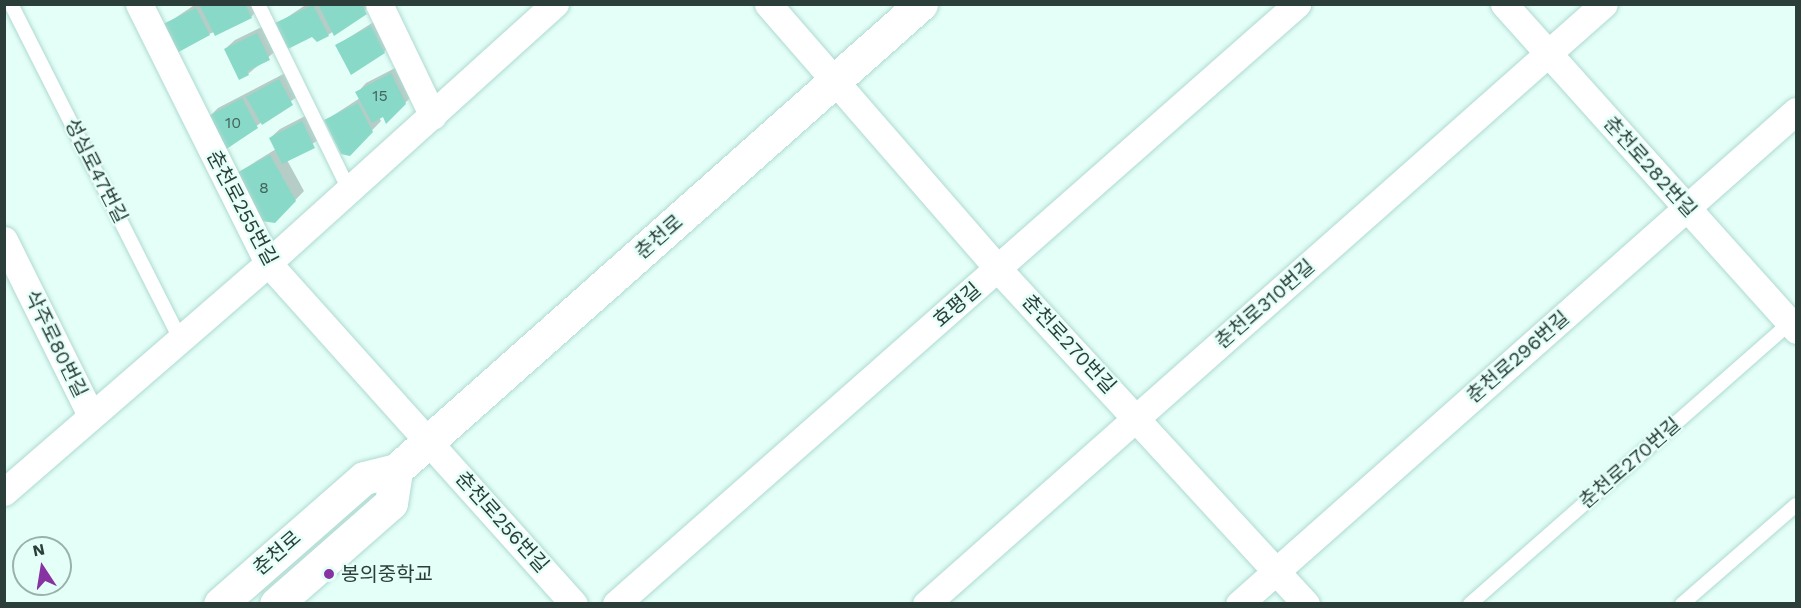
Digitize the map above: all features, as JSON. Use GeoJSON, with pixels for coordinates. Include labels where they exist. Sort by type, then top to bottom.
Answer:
{"type":"FeatureCollection","features":[{"type":"Feature","properties":{"kind":"street","name":"춘천로255번길"},"geometry":{"type":"LineString","coordinates":[[139,4],[268,263],[429,441]]}},
{"type":"Feature","properties":{"kind":"street"},"geometry":{"type":"LineString","coordinates":[[379,4],[433,116]]}},
{"type":"Feature","properties":{"kind":"street"},"geometry":{"type":"LineString","coordinates":[[4,492],[268,263],[555,4]]}},
{"type":"Feature","properties":{"kind":"street","name":"춘천로270번길"},"geometry":{"type":"LineString","coordinates":[[768,4],[837,80],[998,269],[1137,416],[1306,603]]}},
{"type":"Feature","properties":{"kind":"street","name":"춘천로"},"geometry":{"type":"LineString","coordinates":[[220,603],[364,478],[396,470],[921,4]]}},
{"type":"Feature","properties":{"kind":"street","name":"효평길"},"geometry":{"type":"LineString","coordinates":[[616,603],[1297,4]]}},
{"type":"Feature","properties":{"kind":"street","name":"춘천로282번길"},"geometry":{"type":"LineString","coordinates":[[1504,4],[1793,327]]}},
{"type":"Feature","properties":{"kind":"street","name":"춘천로310번길"},"geometry":{"type":"LineString","coordinates":[[926,603],[1604,4]]}},
{"type":"Feature","properties":{"kind":"street","name":"춘천로296번길"},"geometry":{"type":"LineString","coordinates":[[1239,603],[1797,111]]}},
{"type":"Feature","properties":{"kind":"street","name":"삭주로80번길"},"geometry":{"type":"LineString","coordinates":[[4,240],[91,416]]}},
{"type":"Feature","properties":{"kind":"street","name":"춘천로256번길"},"geometry":{"type":"LineString","coordinates":[[429,441],[574,603]]}},
{"type":"Feature","properties":{"kind":"street","name":"춘천로"},"geometry":{"type":"LineString","coordinates":[[276,603],[391,502],[396,470]]}},
{"type":"Feature","properties":{"kind":"lane","name":"성심로47번길"},"geometry":{"type":"LineString","coordinates":[[11,4],[180,338]]}},
{"type":"Feature","properties":{"kind":"lane"},"geometry":{"type":"LineString","coordinates":[[258,4],[349,190]]}},
{"type":"Feature","properties":{"kind":"lane","name":"춘천로270번길"},"geometry":{"type":"LineString","coordinates":[[1470,603],[1793,327]]}},
{"type":"Feature","properties":{"kind":"lane"},"geometry":{"type":"LineString","coordinates":[[1682,603],[1797,505]]}},
{"type":"Feature","properties":{"kind":"building"},"geometry":{"type":"Polygon","coordinates":[[[204,4],[245,4],[252,18],[215,36],[200,6],[204,4]]]}},
{"type":"Feature","properties":{"kind":"building"},"geometry":{"type":"Polygon","coordinates":[[[318,4],[362,4],[367,14],[334,36],[318,4]]]}},
{"type":"Feature","properties":{"kind":"building"},"geometry":{"type":"Polygon","coordinates":[[[313,5],[329,36],[317,42],[312,37],[288,49],[275,23],[313,5]]]}},
{"type":"Feature","properties":{"kind":"building"},"geometry":{"type":"Polygon","coordinates":[[[196,8],[210,35],[175,54],[161,25],[196,8]]]}},
{"type":"Feature","properties":{"kind":"building"},"geometry":{"type":"Polygon","coordinates":[[[371,26],[385,53],[351,75],[335,45],[371,26]]]}},
{"type":"Feature","properties":{"kind":"building"},"geometry":{"type":"Polygon","coordinates":[[[257,33],[270,60],[247,71],[249,75],[239,80],[224,49],[257,33]]]}},
{"type":"Feature","properties":{"kind":"building"},"geometry":{"type":"Polygon","coordinates":[[[391,73],[406,104],[386,124],[383,117],[372,123],[355,92],[391,73]]]}},
{"type":"Feature","properties":{"kind":"building"},"geometry":{"type":"Polygon","coordinates":[[[279,79],[293,105],[262,125],[246,97],[279,79]]]}},
{"type":"Feature","properties":{"kind":"building"},"geometry":{"type":"Polygon","coordinates":[[[242,98],[258,128],[225,150],[207,117],[242,98]]]}},
{"type":"Feature","properties":{"kind":"building"},"geometry":{"type":"Polygon","coordinates":[[[358,103],[373,132],[350,156],[341,154],[324,120],[358,103]]]}},
{"type":"Feature","properties":{"kind":"building"},"geometry":{"type":"Polygon","coordinates":[[[302,121],[315,148],[282,164],[269,138],[302,121]]]}},
{"type":"Feature","properties":{"kind":"building"},"geometry":{"type":"Polygon","coordinates":[[[270,155],[296,201],[275,223],[255,220],[233,175],[270,155]]]}},
{"type":"Feature","properties":{"kind":"place","name":"봉의중학교"},"geometry":{"type":"Point","coordinates":[329,574]}}]}
